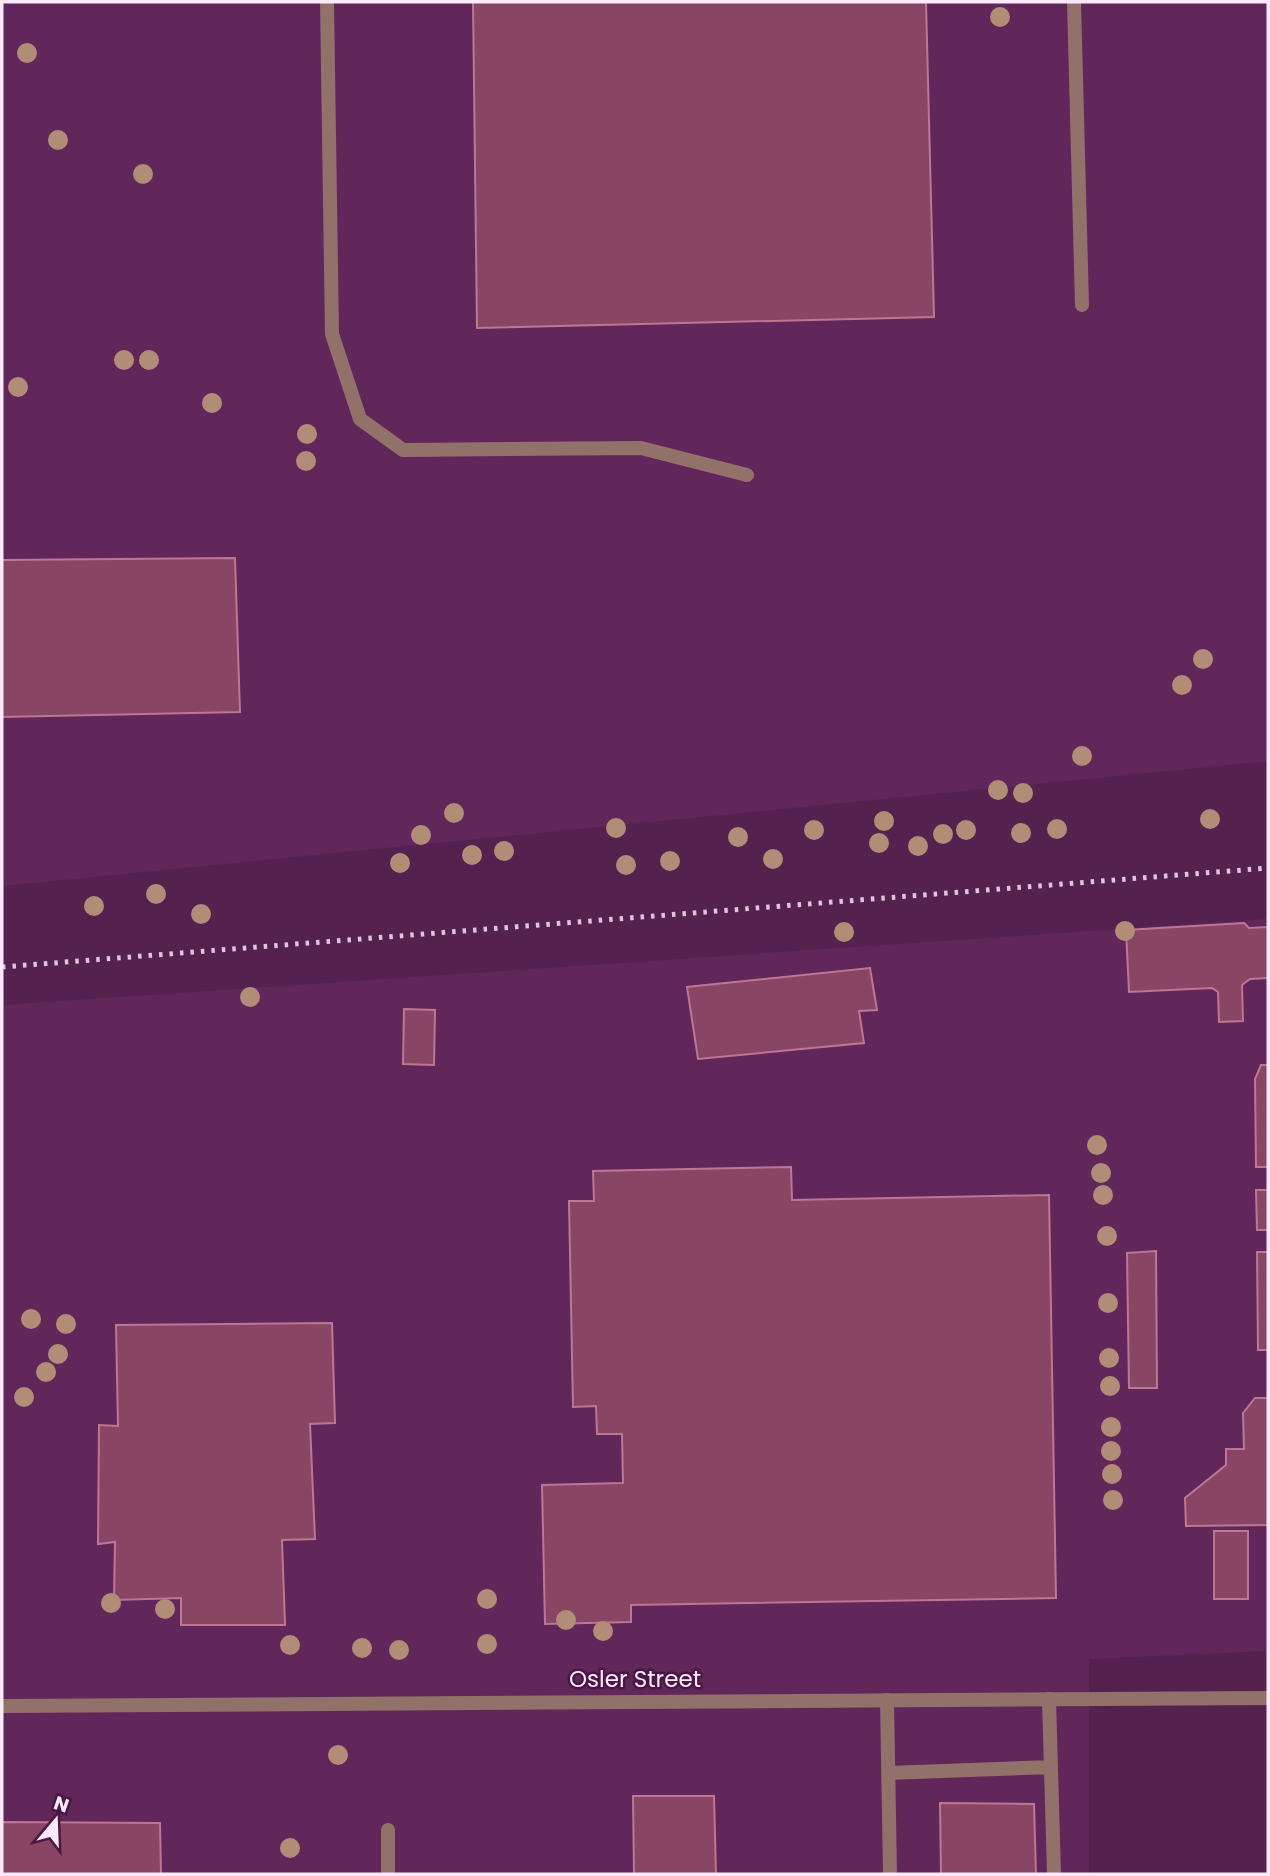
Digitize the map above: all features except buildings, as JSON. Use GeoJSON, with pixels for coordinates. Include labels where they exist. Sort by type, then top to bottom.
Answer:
{"type":"FeatureCollection","features":[{"type":"Feature","properties":{"kind":"street"},"geometry":{"type":"LineString","coordinates":[[327,2],[332,334],[360,419],[403,450],[641,448],[747,475]]}},
{"type":"Feature","properties":{"kind":"street"},"geometry":{"type":"LineString","coordinates":[[1074,2],[1082,305]]}},
{"type":"Feature","properties":{"kind":"street","name":"Osler Street"},"geometry":{"type":"LineString","coordinates":[[2,1706],[1268,1698]]}},
{"type":"Feature","properties":{"kind":"street"},"geometry":{"type":"LineString","coordinates":[[1049,1699],[1054,1874]]}},
{"type":"Feature","properties":{"kind":"street"},"geometry":{"type":"LineString","coordinates":[[887,1700],[890,1874]]}},
{"type":"Feature","properties":{"kind":"street"},"geometry":{"type":"LineString","coordinates":[[888,1773],[1051,1767]]}},
{"type":"Feature","properties":{"kind":"street"},"geometry":{"type":"LineString","coordinates":[[388,1830],[388,1874]]}},
{"type":"Feature","properties":{"kind":"shaded area"},"geometry":{"type":"Polygon","coordinates":[[[2,2],[1268,2],[1268,761],[2,886],[2,2]]]}},
{"type":"Feature","properties":{"kind":"shaded area"},"geometry":{"type":"Polygon","coordinates":[[[1268,919],[1268,1651],[1089,1659],[1089,1874],[2,1874],[2,1005],[1268,919]]]}},
{"type":"Feature","properties":{"kind":"railway"},"geometry":{"type":"LineString","coordinates":[[2,967],[1268,868]]}}]}
